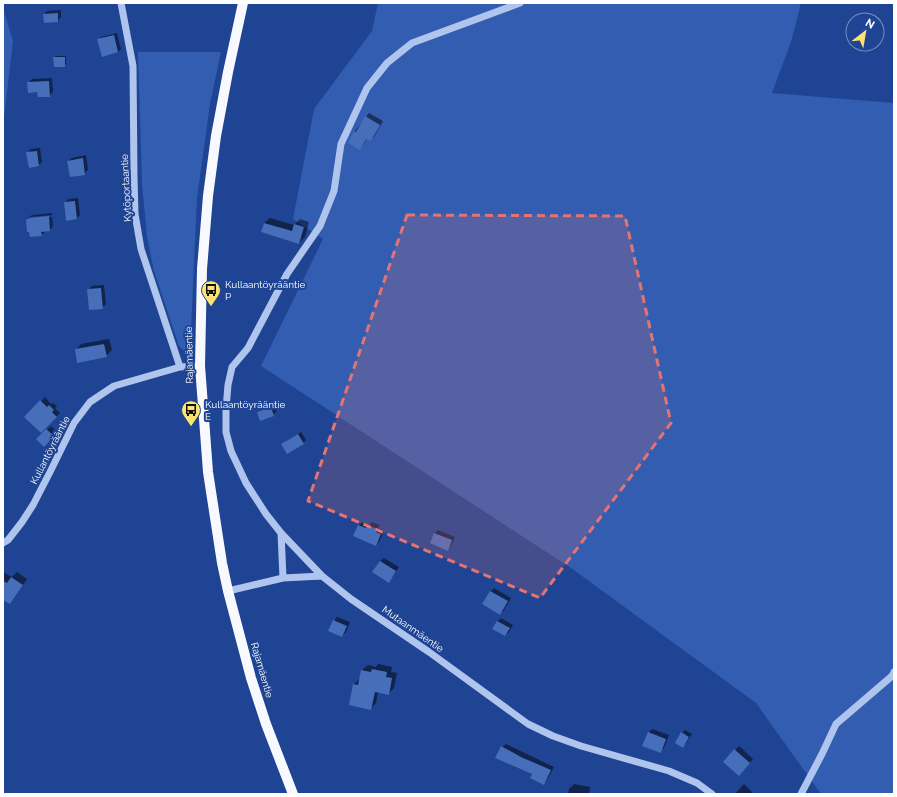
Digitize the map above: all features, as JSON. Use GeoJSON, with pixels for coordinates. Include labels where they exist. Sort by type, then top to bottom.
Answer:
{"type":"FeatureCollection","features":[{"type":"Feature","properties":{"kind":"main road","name":"Rajamäentie"},"geometry":{"type":"LineString","coordinates":[[243,3],[216,136],[208,196],[202,269],[200,366],[208,472],[228,591],[251,678],[266,724],[293,794]]}},
{"type":"Feature","properties":{"kind":"street","name":"Kytöportaantie"},"geometry":{"type":"LineString","coordinates":[[121,3],[133,66],[135,214],[141,249],[180,367]]}},
{"type":"Feature","properties":{"kind":"street","name":"Mutaanmäentie"},"geometry":{"type":"LineString","coordinates":[[520,3],[412,43],[387,63],[367,88],[341,144],[334,191],[320,226],[287,274],[248,348],[232,367],[226,403],[226,432],[231,451],[246,483],[266,514],[322,576],[351,599],[429,652],[528,724],[553,736],[581,746],[669,771],[697,783],[712,794]]}},
{"type":"Feature","properties":{"kind":"street","name":"Kullantöyrääntie"},"geometry":{"type":"LineString","coordinates":[[3,543],[8,540],[33,505],[74,423],[90,402],[114,386],[180,367],[200,366]]}},
{"type":"Feature","properties":{"kind":"street"},"geometry":{"type":"LineString","coordinates":[[282,533],[283,578]]}},
{"type":"Feature","properties":{"kind":"street"},"geometry":{"type":"LineString","coordinates":[[228,591],[283,578],[322,576]]}},
{"type":"Feature","properties":{"kind":"street"},"geometry":{"type":"LineString","coordinates":[[800,794],[822,754],[836,724],[892,676],[894,672]]}},
{"type":"Feature","properties":{"kind":"highlighted area"},"geometry":{"type":"Polygon","coordinates":[[[407,215],[625,216],[671,423],[540,598],[308,501],[407,215]]]}},
{"type":"Feature","properties":{"kind":"shaded area"},"geometry":{"type":"Polygon","coordinates":[[[378,3],[801,3],[791,42],[772,93],[894,103],[894,794],[821,794],[756,703],[571,568],[261,366],[323,239],[293,219],[314,109],[372,31],[378,3]]]}},
{"type":"Feature","properties":{"kind":"shaded area"},"geometry":{"type":"Polygon","coordinates":[[[3,8],[13,41],[3,127],[3,8]]]}},
{"type":"Feature","properties":{"kind":"shaded area"},"geometry":{"type":"Polygon","coordinates":[[[138,52],[221,52],[210,104],[197,198],[190,352],[185,352],[179,346],[154,271],[147,237],[142,184],[138,52]]]}},
{"type":"Feature","properties":{"kind":"building"},"geometry":{"type":"Polygon","coordinates":[[[58,13],[58,22],[44,23],[43,14],[58,13]]]}},
{"type":"Feature","properties":{"kind":"building"},"geometry":{"type":"Polygon","coordinates":[[[114,35],[118,52],[102,57],[97,39],[114,35]]]}},
{"type":"Feature","properties":{"kind":"building"},"geometry":{"type":"Polygon","coordinates":[[[53,57],[65,57],[65,67],[54,67],[53,57]]]}},
{"type":"Feature","properties":{"kind":"building"},"geometry":{"type":"Polygon","coordinates":[[[49,81],[50,97],[38,97],[37,92],[28,93],[27,82],[49,81]]]}},
{"type":"Feature","properties":{"kind":"building"},"geometry":{"type":"Polygon","coordinates":[[[365,116],[380,125],[371,141],[366,139],[360,150],[348,143],[354,131],[356,132],[365,116]]]}},
{"type":"Feature","properties":{"kind":"building"},"geometry":{"type":"Polygon","coordinates":[[[37,151],[39,166],[29,168],[26,152],[37,151]]]}},
{"type":"Feature","properties":{"kind":"building"},"geometry":{"type":"Polygon","coordinates":[[[83,158],[85,175],[70,177],[67,161],[83,158]]]}},
{"type":"Feature","properties":{"kind":"building"},"geometry":{"type":"Polygon","coordinates":[[[75,201],[77,219],[66,221],[64,202],[75,201]]]}},
{"type":"Feature","properties":{"kind":"building"},"geometry":{"type":"Polygon","coordinates":[[[49,216],[50,231],[41,232],[42,236],[30,237],[29,232],[27,232],[26,219],[49,216]]]}},
{"type":"Feature","properties":{"kind":"building"},"geometry":{"type":"Polygon","coordinates":[[[264,223],[292,231],[294,224],[304,227],[299,244],[261,232],[264,223]]]}},
{"type":"Feature","properties":{"kind":"building"},"geometry":{"type":"Polygon","coordinates":[[[101,288],[103,309],[89,310],[87,289],[101,288]]]}},
{"type":"Feature","properties":{"kind":"building"},"geometry":{"type":"Polygon","coordinates":[[[104,344],[107,357],[77,363],[75,349],[104,344]]]}},
{"type":"Feature","properties":{"kind":"building"},"geometry":{"type":"Polygon","coordinates":[[[40,400],[47,407],[49,405],[54,410],[52,412],[57,417],[41,433],[24,417],[40,400]]]}},
{"type":"Feature","properties":{"kind":"building"},"geometry":{"type":"Polygon","coordinates":[[[271,407],[274,416],[260,421],[257,412],[271,407]]]}},
{"type":"Feature","properties":{"kind":"building"},"geometry":{"type":"Polygon","coordinates":[[[46,429],[54,436],[44,447],[36,439],[46,429]]]}},
{"type":"Feature","properties":{"kind":"building"},"geometry":{"type":"Polygon","coordinates":[[[298,434],[304,444],[287,454],[281,444],[298,434]]]}},
{"type":"Feature","properties":{"kind":"building"},"geometry":{"type":"Polygon","coordinates":[[[358,525],[366,528],[367,525],[377,529],[376,532],[381,534],[376,546],[353,536],[358,525]]]}},
{"type":"Feature","properties":{"kind":"building"},"geometry":{"type":"Polygon","coordinates":[[[434,533],[452,540],[448,551],[430,543],[434,533]]]}},
{"type":"Feature","properties":{"kind":"building"},"geometry":{"type":"Polygon","coordinates":[[[380,561],[396,571],[389,583],[372,572],[380,561]]]}},
{"type":"Feature","properties":{"kind":"building"},"geometry":{"type":"Polygon","coordinates":[[[11,577],[23,585],[10,604],[3,600],[3,581],[7,583],[11,577]]]}},
{"type":"Feature","properties":{"kind":"building"},"geometry":{"type":"Polygon","coordinates":[[[490,591],[508,601],[500,615],[482,604],[490,591]]]}},
{"type":"Feature","properties":{"kind":"building"},"geometry":{"type":"Polygon","coordinates":[[[333,620],[347,626],[342,637],[328,631],[333,620]]]}},
{"type":"Feature","properties":{"kind":"building"},"geometry":{"type":"Polygon","coordinates":[[[497,621],[510,628],[505,636],[492,629],[497,621]]]}},
{"type":"Feature","properties":{"kind":"building"},"geometry":{"type":"Polygon","coordinates":[[[372,669],[387,672],[386,677],[392,678],[389,695],[375,692],[371,710],[349,705],[353,684],[358,685],[361,670],[371,672],[372,669]]]}},
{"type":"Feature","properties":{"kind":"building"},"geometry":{"type":"Polygon","coordinates":[[[648,732],[666,739],[661,753],[642,746],[648,732]]]}},
{"type":"Feature","properties":{"kind":"building"},"geometry":{"type":"Polygon","coordinates":[[[681,732],[689,737],[683,748],[675,743],[681,732]]]}},
{"type":"Feature","properties":{"kind":"building"},"geometry":{"type":"Polygon","coordinates":[[[501,746],[521,757],[551,770],[544,785],[530,778],[532,774],[495,758],[501,746]]]}},
{"type":"Feature","properties":{"kind":"building"},"geometry":{"type":"Polygon","coordinates":[[[734,749],[750,763],[739,776],[723,762],[734,749]]]}},
{"type":"Feature","properties":{"kind":"place","name":"Kullaantöyrääntie P"},"geometry":{"type":"Point","coordinates":[211,307]}},
{"type":"Feature","properties":{"kind":"place","name":"Kullaantöyrääntie E"},"geometry":{"type":"Point","coordinates":[191,427]}}]}
